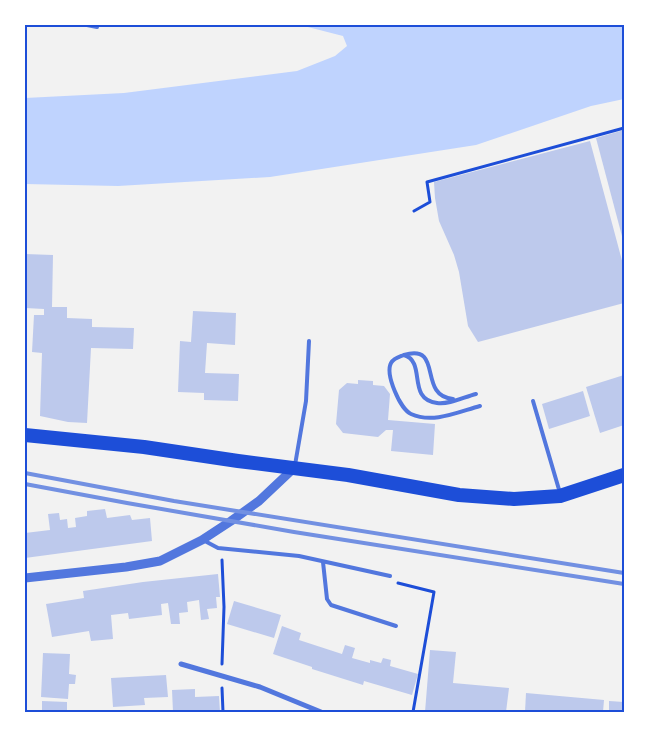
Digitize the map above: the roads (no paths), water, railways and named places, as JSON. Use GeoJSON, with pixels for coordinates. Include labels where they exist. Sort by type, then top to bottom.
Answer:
{"type":"FeatureCollection","features":[{"type":"Feature","properties":{"kind":"highway"},"geometry":{"type":"LineString","coordinates":[[25,435],[144,447],[238,462],[348,475],[459,495],[514,499],[560,496],[624,475]]}},
{"type":"Feature","properties":{"kind":"street"},"geometry":{"type":"LineString","coordinates":[[25,578],[126,567],[160,561],[202,540],[259,501],[294,468]]}},
{"type":"Feature","properties":{"kind":"street"},"geometry":{"type":"LineString","coordinates":[[181,664],[260,687],[321,712]]}},
{"type":"Feature","properties":{"kind":"lane"},"geometry":{"type":"LineString","coordinates":[[87,25],[97,27]]}},
{"type":"Feature","properties":{"kind":"lane"},"geometry":{"type":"LineString","coordinates":[[294,468],[306,401],[309,341]]}},
{"type":"Feature","properties":{"kind":"lane"},"geometry":{"type":"LineString","coordinates":[[458,400],[438,395],[424,356],[418,353],[396,358],[392,362],[390,372],[397,399],[410,414],[436,418],[480,406]]}},
{"type":"Feature","properties":{"kind":"lane"},"geometry":{"type":"LineString","coordinates":[[404,356],[412,359],[415,364],[420,393],[427,400],[438,404],[476,394]]}},
{"type":"Feature","properties":{"kind":"lane"},"geometry":{"type":"LineString","coordinates":[[533,401],[560,496]]}},
{"type":"Feature","properties":{"kind":"lane"},"geometry":{"type":"LineString","coordinates":[[202,540],[218,548],[299,556],[390,576]]}},
{"type":"Feature","properties":{"kind":"lane"},"geometry":{"type":"LineString","coordinates":[[323,562],[327,599],[331,605],[396,626]]}},
{"type":"Feature","properties":{"kind":"water"},"geometry":{"type":"Polygon","coordinates":[[[300,25],[624,25],[624,99],[591,106],[476,145],[270,177],[118,186],[25,184],[25,98],[124,93],[297,71],[335,56],[347,46],[343,36],[300,25]]]}},
{"type":"Feature","properties":{"kind":"railway"},"geometry":{"type":"LineString","coordinates":[[25,473],[174,501],[624,573]]}},
{"type":"Feature","properties":{"kind":"railway"},"geometry":{"type":"LineString","coordinates":[[25,484],[294,532],[624,584]]}}]}
